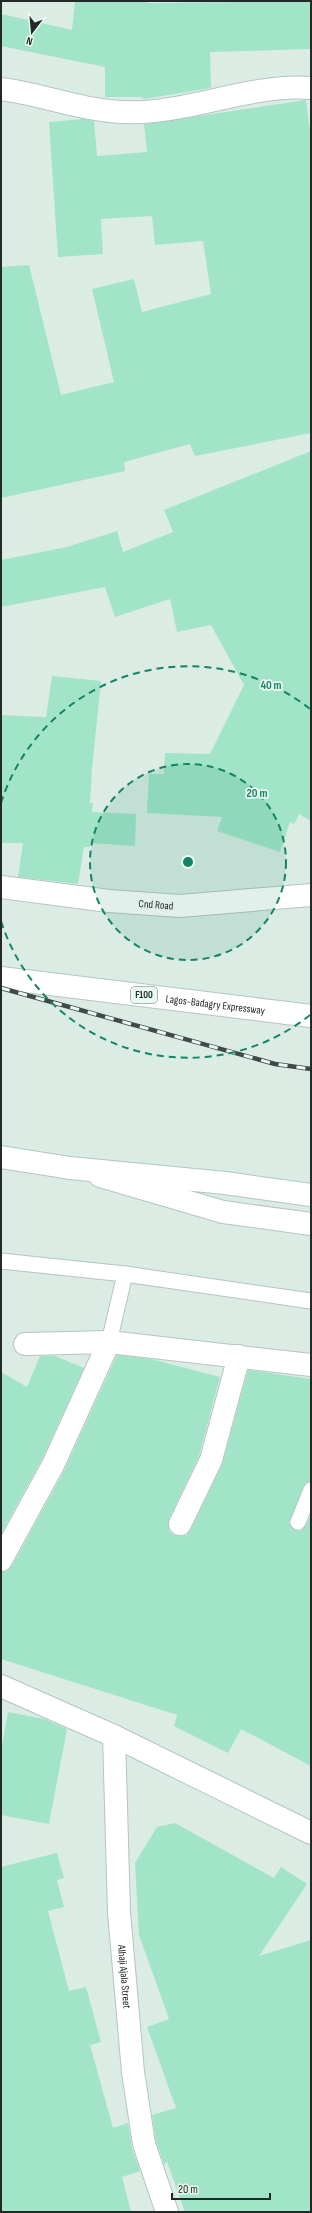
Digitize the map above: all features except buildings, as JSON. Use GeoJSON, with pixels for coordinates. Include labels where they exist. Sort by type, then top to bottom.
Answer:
{"type":"FeatureCollection","features":[{"type":"Feature","properties":{"kind":"main road"},"geometry":{"type":"LineString","coordinates":[[1,89],[121,112],[162,109],[283,89],[311,88]]}},
{"type":"Feature","properties":{"kind":"main road","name":"Cnd Road"},"geometry":{"type":"LineString","coordinates":[[1,887],[109,901],[180,906],[311,895]]}},
{"type":"Feature","properties":{"kind":"main road","name":"Lagos-Badagry Expressway"},"geometry":{"type":"LineString","coordinates":[[1,978],[287,1013],[311,1007]]}},
{"type":"Feature","properties":{"kind":"main road","name":"F100"},"geometry":{"type":"LineString","coordinates":[[287,1013],[311,1016]]}},
{"type":"Feature","properties":{"kind":"main road"},"geometry":{"type":"LineString","coordinates":[[1,1157],[70,1168],[226,1183],[311,1194]]}},
{"type":"Feature","properties":{"kind":"main road"},"geometry":{"type":"LineString","coordinates":[[70,1168],[223,1212],[311,1224]]}},
{"type":"Feature","properties":{"kind":"main road"},"geometry":{"type":"LineString","coordinates":[[25,1344],[109,1342],[238,1356],[311,1366]]}},
{"type":"Feature","properties":{"kind":"main road"},"geometry":{"type":"LineString","coordinates":[[1,1560],[53,1465],[109,1342]]}},
{"type":"Feature","properties":{"kind":"main road"},"geometry":{"type":"LineString","coordinates":[[180,1524],[211,1460],[238,1356]]}},
{"type":"Feature","properties":{"kind":"main road"},"geometry":{"type":"LineString","coordinates":[[1,1686],[114,1736],[311,1833]]}},
{"type":"Feature","properties":{"kind":"main road","name":"Alhaji Ajala Street"},"geometry":{"type":"LineString","coordinates":[[114,1736],[119,1912],[133,2072],[144,2144],[167,2212]]}},
{"type":"Feature","properties":{"kind":"lane"},"geometry":{"type":"LineString","coordinates":[[1,1261],[125,1274],[311,1301]]}},
{"type":"Feature","properties":{"kind":"lane"},"geometry":{"type":"LineString","coordinates":[[109,1342],[125,1274]]}},
{"type":"Feature","properties":{"kind":"lane"},"geometry":{"type":"LineString","coordinates":[[298,1522],[311,1490]]}},
{"type":"Feature","properties":{"kind":"railway"},"geometry":{"type":"LineString","coordinates":[[1,988],[275,1064],[311,1069]]}}]}
